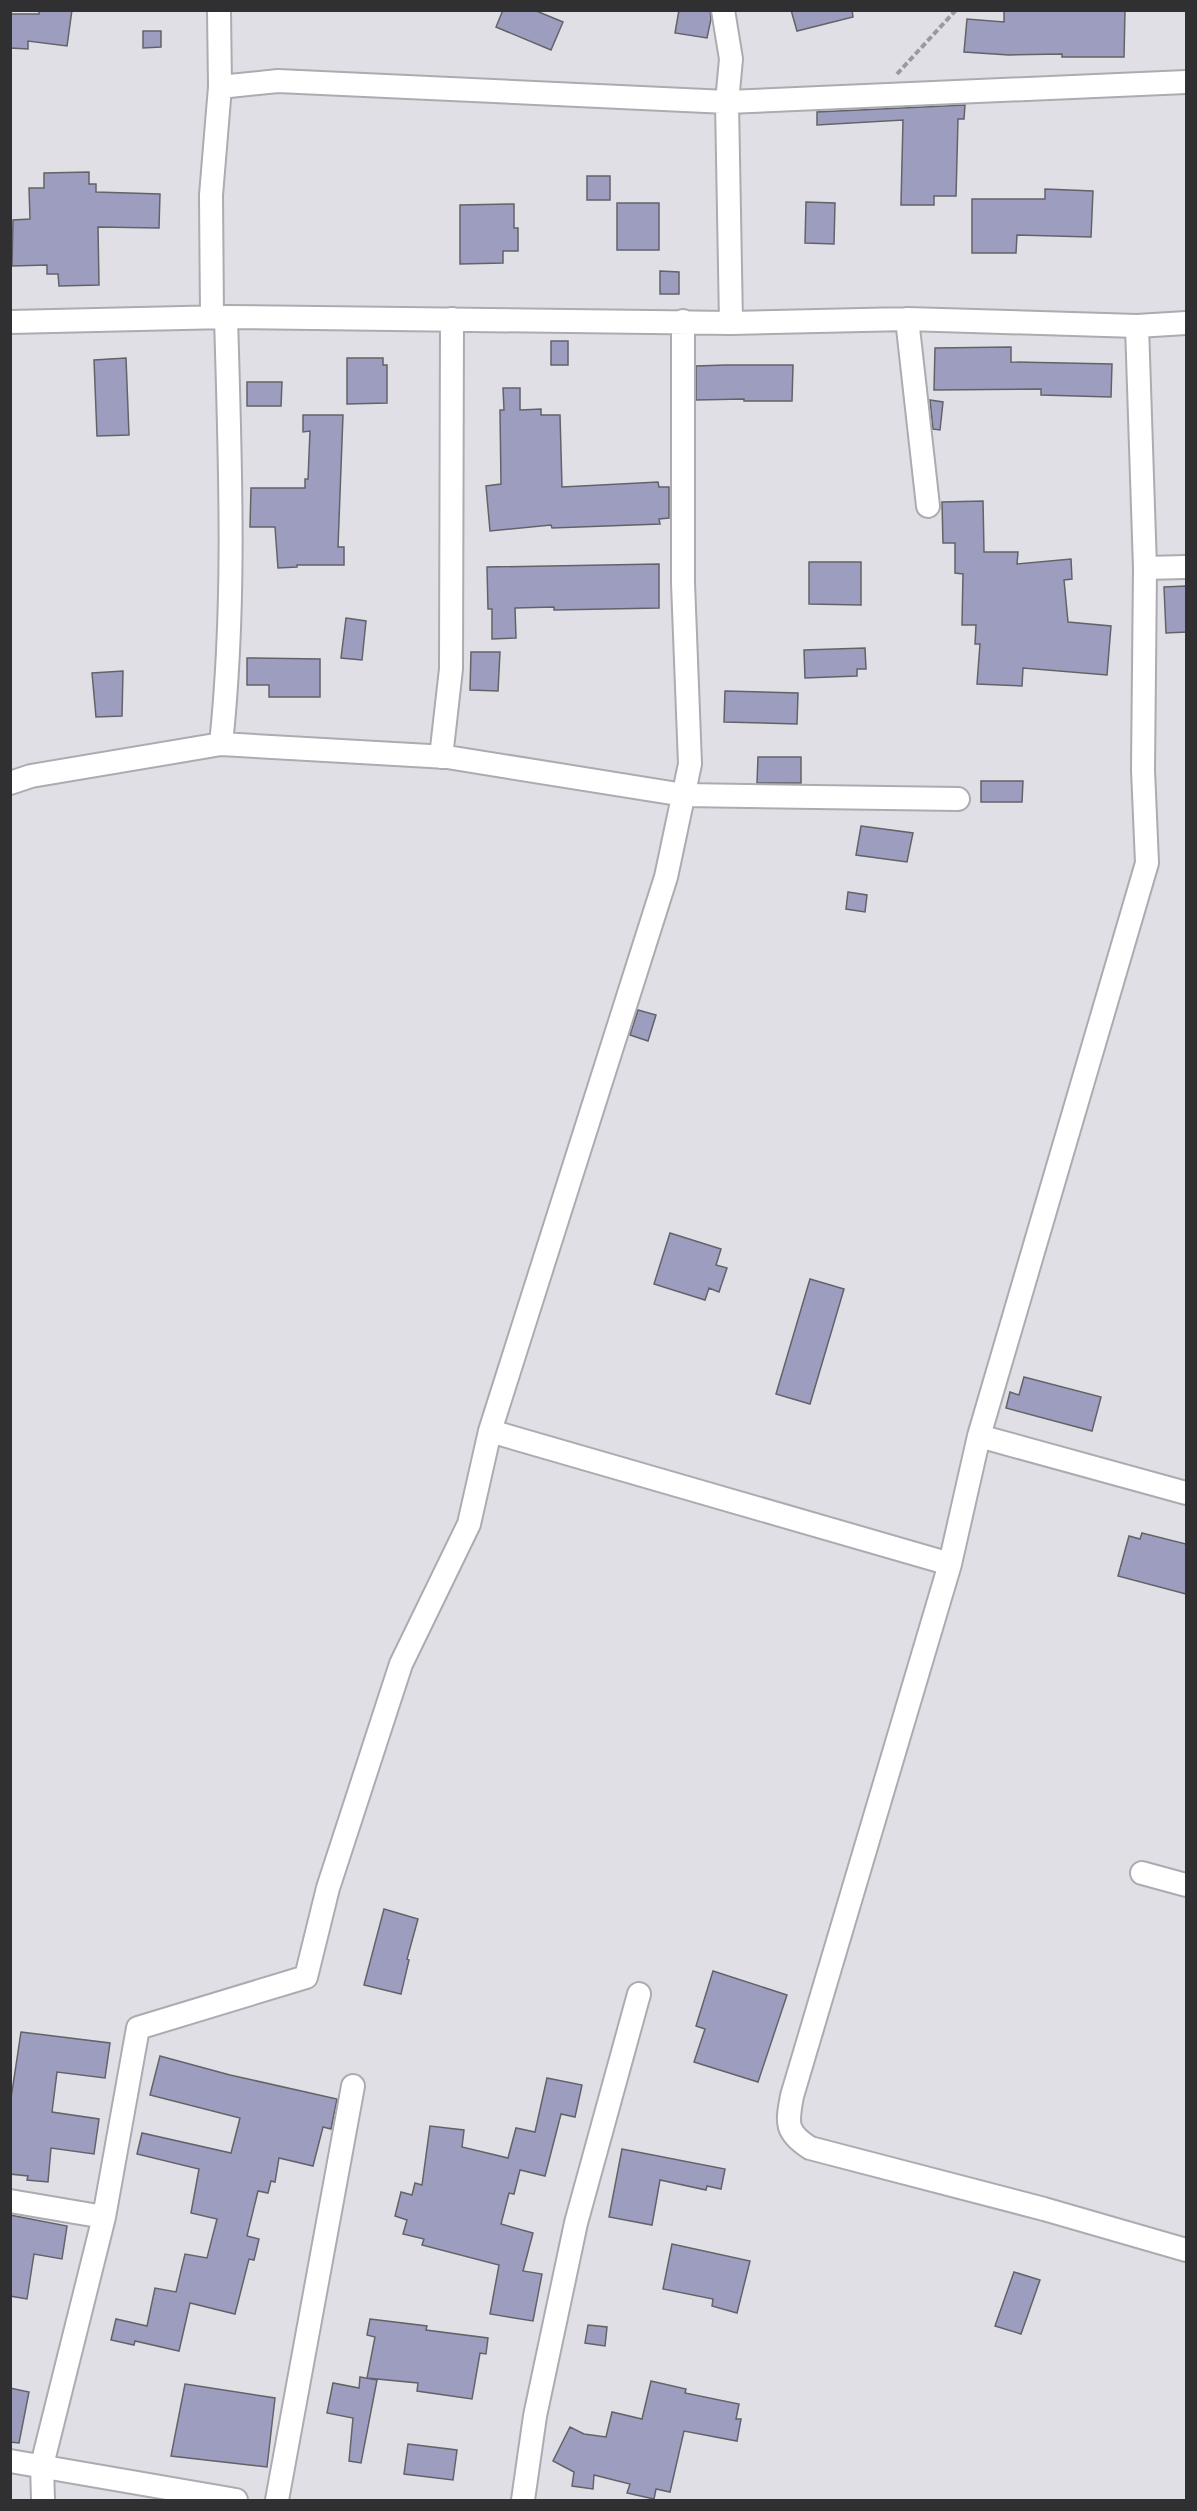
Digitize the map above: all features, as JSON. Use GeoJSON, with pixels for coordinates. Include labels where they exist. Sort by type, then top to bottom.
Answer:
{"type":"FeatureCollection","features":[{"type":"Feature","properties":{"kind":"street"},"geometry":{"type":"LineString","coordinates":[[219,10],[220,87],[211,195],[231,511],[228,677],[221,744]]}},
{"type":"Feature","properties":{"kind":"street"},"geometry":{"type":"LineString","coordinates":[[723,10],[731,59],[728,102],[731,323]]}},
{"type":"Feature","properties":{"kind":"street"},"geometry":{"type":"LineString","coordinates":[[220,87],[278,81],[728,102],[1186,82]]}},
{"type":"Feature","properties":{"kind":"street"},"geometry":{"type":"LineString","coordinates":[[10,322],[219,317],[731,323],[907,320],[1137,326],[1186,323]]}},
{"type":"Feature","properties":{"kind":"street"},"geometry":{"type":"LineString","coordinates":[[441,757],[451,669],[452,319]]}},
{"type":"Feature","properties":{"kind":"street"},"geometry":{"type":"LineString","coordinates":[[907,320],[928,506]]}},
{"type":"Feature","properties":{"kind":"street"},"geometry":{"type":"LineString","coordinates":[[43,2500],[42,2464],[104,2217],[138,2028],[306,1977],[328,1888],[401,1664],[470,1524],[490,1431],[666,877],[690,764],[683,583],[682,321]]}},
{"type":"Feature","properties":{"kind":"street"},"geometry":{"type":"LineString","coordinates":[[1137,326],[1145,568],[1143,770],[1147,863],[979,1436],[950,1564],[792,2096],[788,2120],[794,2138],[810,2148],[1044,2209],[1186,2250]]}},
{"type":"Feature","properties":{"kind":"street"},"geometry":{"type":"LineString","coordinates":[[1145,568],[1186,567]]}},
{"type":"Feature","properties":{"kind":"street"},"geometry":{"type":"LineString","coordinates":[[10,783],[31,776],[221,744],[441,757],[684,795],[958,799]]}},
{"type":"Feature","properties":{"kind":"street"},"geometry":{"type":"LineString","coordinates":[[490,1431],[950,1564]]}},
{"type":"Feature","properties":{"kind":"street"},"geometry":{"type":"LineString","coordinates":[[979,1436],[1186,1493]]}},
{"type":"Feature","properties":{"kind":"street"},"geometry":{"type":"LineString","coordinates":[[1142,1874],[1186,1885]]}},
{"type":"Feature","properties":{"kind":"street"},"geometry":{"type":"LineString","coordinates":[[523,2500],[535,2416],[576,2223],[639,1994]]}},
{"type":"Feature","properties":{"kind":"street"},"geometry":{"type":"LineString","coordinates":[[277,2500],[353,2086]]}},
{"type":"Feature","properties":{"kind":"street"},"geometry":{"type":"LineString","coordinates":[[10,2201],[104,2217]]}},
{"type":"Feature","properties":{"kind":"street"},"geometry":{"type":"LineString","coordinates":[[10,2461],[42,2464],[236,2500]]}},
{"type":"Feature","properties":{"kind":"path"},"geometry":{"type":"LineString","coordinates":[[877,96],[956,10]]}},
{"type":"Feature","properties":{"kind":"building"},"geometry":{"type":"Polygon","coordinates":[[[39,10],[72,10],[67,46],[28,41],[28,49],[10,48],[10,14],[39,14],[39,10]]]}},
{"type":"Feature","properties":{"kind":"building"},"geometry":{"type":"Polygon","coordinates":[[[503,10],[534,10],[563,22],[551,50],[496,27],[503,10]]]}},
{"type":"Feature","properties":{"kind":"building"},"geometry":{"type":"Polygon","coordinates":[[[679,10],[710,10],[711,19],[707,38],[675,33],[679,10]]]}},
{"type":"Feature","properties":{"kind":"building"},"geometry":{"type":"Polygon","coordinates":[[[791,10],[852,10],[853,17],[797,31],[791,10]]]}},
{"type":"Feature","properties":{"kind":"building"},"geometry":{"type":"Polygon","coordinates":[[[1004,10],[1125,10],[1124,57],[1062,57],[1062,54],[1009,55],[964,52],[967,19],[1004,22],[1004,10]]]}},
{"type":"Feature","properties":{"kind":"building"},"geometry":{"type":"Polygon","coordinates":[[[143,31],[161,31],[161,47],[143,48],[143,31]]]}},
{"type":"Feature","properties":{"kind":"building"},"geometry":{"type":"Polygon","coordinates":[[[965,105],[964,119],[958,119],[956,196],[934,196],[934,205],[901,205],[903,120],[817,125],[817,112],[965,105]]]}},
{"type":"Feature","properties":{"kind":"building"},"geometry":{"type":"Polygon","coordinates":[[[89,172],[89,184],[96,184],[96,192],[160,194],[159,228],[98,227],[99,285],[59,286],[58,274],[47,274],[47,265],[12,266],[13,220],[30,219],[29,188],[44,188],[44,173],[89,172]]]}},
{"type":"Feature","properties":{"kind":"building"},"geometry":{"type":"Polygon","coordinates":[[[587,176],[610,176],[610,200],[587,200],[587,176]]]}},
{"type":"Feature","properties":{"kind":"building"},"geometry":{"type":"Polygon","coordinates":[[[1045,189],[1093,191],[1091,237],[1017,235],[1016,253],[972,253],[972,199],[1045,199],[1045,189]]]}},
{"type":"Feature","properties":{"kind":"building"},"geometry":{"type":"Polygon","coordinates":[[[806,202],[835,203],[834,244],[805,243],[806,202]]]}},
{"type":"Feature","properties":{"kind":"building"},"geometry":{"type":"Polygon","coordinates":[[[617,203],[659,203],[659,250],[617,250],[617,203]]]}},
{"type":"Feature","properties":{"kind":"building"},"geometry":{"type":"Polygon","coordinates":[[[514,204],[514,228],[518,228],[518,251],[503,251],[503,263],[460,264],[460,205],[514,204]]]}},
{"type":"Feature","properties":{"kind":"building"},"geometry":{"type":"Polygon","coordinates":[[[660,271],[679,272],[679,294],[660,294],[660,271]]]}},
{"type":"Feature","properties":{"kind":"building"},"geometry":{"type":"Polygon","coordinates":[[[551,341],[568,341],[568,365],[551,365],[551,341]]]}},
{"type":"Feature","properties":{"kind":"building"},"geometry":{"type":"Polygon","coordinates":[[[1011,347],[1011,362],[1112,364],[1111,397],[1041,395],[1041,389],[934,390],[935,348],[1011,347]]]}},
{"type":"Feature","properties":{"kind":"building"},"geometry":{"type":"Polygon","coordinates":[[[126,358],[129,435],[97,436],[94,360],[126,358]]]}},
{"type":"Feature","properties":{"kind":"building"},"geometry":{"type":"Polygon","coordinates":[[[347,358],[383,358],[383,365],[387,365],[387,403],[347,404],[347,358]]]}},
{"type":"Feature","properties":{"kind":"building"},"geometry":{"type":"Polygon","coordinates":[[[793,365],[792,401],[696,400],[696,366],[793,365]]]}},
{"type":"Feature","properties":{"kind":"building"},"geometry":{"type":"Polygon","coordinates":[[[247,382],[282,382],[281,406],[247,406],[247,382]]]}},
{"type":"Feature","properties":{"kind":"building"},"geometry":{"type":"Polygon","coordinates":[[[503,388],[520,388],[520,410],[541,409],[541,415],[560,415],[562,487],[658,482],[659,487],[669,487],[669,518],[659,519],[660,524],[552,528],[551,525],[490,531],[486,486],[501,484],[500,410],[504,410],[503,388]]]}},
{"type":"Feature","properties":{"kind":"building"},"geometry":{"type":"Polygon","coordinates":[[[930,400],[943,402],[940,430],[933,429],[930,400]]]}},
{"type":"Feature","properties":{"kind":"building"},"geometry":{"type":"Polygon","coordinates":[[[303,415],[343,415],[338,547],[344,547],[344,565],[297,565],[297,567],[278,568],[275,527],[250,527],[251,488],[305,488],[305,479],[308,479],[310,431],[303,432],[303,415]]]}},
{"type":"Feature","properties":{"kind":"building"},"geometry":{"type":"Polygon","coordinates":[[[983,501],[984,552],[1018,552],[1017,564],[1071,559],[1072,579],[1064,580],[1068,622],[1111,626],[1107,675],[1023,668],[1022,686],[977,684],[980,644],[975,644],[976,625],[962,625],[963,574],[955,573],[955,543],[943,543],[942,502],[983,501]]]}},
{"type":"Feature","properties":{"kind":"building"},"geometry":{"type":"Polygon","coordinates":[[[809,562],[861,562],[861,605],[809,604],[809,562]]]}},
{"type":"Feature","properties":{"kind":"building"},"geometry":{"type":"Polygon","coordinates":[[[659,564],[659,608],[554,610],[554,607],[515,608],[516,638],[492,639],[492,609],[488,609],[487,567],[659,564]]]}},
{"type":"Feature","properties":{"kind":"building"},"geometry":{"type":"Polygon","coordinates":[[[1186,586],[1186,632],[1166,633],[1164,587],[1186,586]]]}},
{"type":"Feature","properties":{"kind":"building"},"geometry":{"type":"Polygon","coordinates":[[[346,618],[366,621],[362,660],[341,658],[346,618]]]}},
{"type":"Feature","properties":{"kind":"building"},"geometry":{"type":"Polygon","coordinates":[[[865,648],[866,669],[857,669],[857,676],[805,678],[804,650],[865,648]]]}},
{"type":"Feature","properties":{"kind":"building"},"geometry":{"type":"Polygon","coordinates":[[[471,652],[500,652],[498,691],[470,690],[471,652]]]}},
{"type":"Feature","properties":{"kind":"building"},"geometry":{"type":"Polygon","coordinates":[[[247,658],[320,659],[320,697],[269,697],[269,685],[247,685],[247,658]]]}},
{"type":"Feature","properties":{"kind":"building"},"geometry":{"type":"Polygon","coordinates":[[[123,671],[122,716],[96,717],[92,673],[123,671]]]}},
{"type":"Feature","properties":{"kind":"building"},"geometry":{"type":"Polygon","coordinates":[[[725,691],[798,693],[797,724],[724,722],[725,691]]]}},
{"type":"Feature","properties":{"kind":"building"},"geometry":{"type":"Polygon","coordinates":[[[758,757],[801,757],[801,783],[757,783],[758,757]]]}},
{"type":"Feature","properties":{"kind":"building"},"geometry":{"type":"Polygon","coordinates":[[[981,781],[1023,781],[1022,802],[981,802],[981,781]]]}},
{"type":"Feature","properties":{"kind":"building"},"geometry":{"type":"Polygon","coordinates":[[[861,826],[913,833],[907,862],[856,855],[861,826]]]}},
{"type":"Feature","properties":{"kind":"building"},"geometry":{"type":"Polygon","coordinates":[[[848,892],[867,895],[865,912],[846,909],[848,892]]]}},
{"type":"Feature","properties":{"kind":"building"},"geometry":{"type":"Polygon","coordinates":[[[638,1010],[656,1015],[648,1041],[630,1035],[638,1010]]]}},
{"type":"Feature","properties":{"kind":"building"},"geometry":{"type":"Polygon","coordinates":[[[670,1233],[721,1249],[716,1265],[727,1268],[719,1292],[709,1288],[705,1300],[654,1284],[670,1233]]]}},
{"type":"Feature","properties":{"kind":"building"},"geometry":{"type":"Polygon","coordinates":[[[810,1279],[844,1289],[810,1404],[776,1394],[810,1279]]]}},
{"type":"Feature","properties":{"kind":"building"},"geometry":{"type":"Polygon","coordinates":[[[1024,1377],[1101,1397],[1092,1431],[1006,1408],[1010,1392],[1019,1395],[1024,1377]]]}},
{"type":"Feature","properties":{"kind":"building"},"geometry":{"type":"Polygon","coordinates":[[[1142,1533],[1186,1544],[1186,1594],[1118,1576],[1129,1536],[1140,1539],[1142,1533]]]}},
{"type":"Feature","properties":{"kind":"building"},"geometry":{"type":"Polygon","coordinates":[[[384,1909],[418,1919],[407,1959],[409,1960],[401,1994],[364,1985],[384,1909]]]}},
{"type":"Feature","properties":{"kind":"building"},"geometry":{"type":"Polygon","coordinates":[[[713,1971],[787,1995],[758,2082],[694,2062],[705,2029],[696,2026],[713,1971]]]}},
{"type":"Feature","properties":{"kind":"building"},"geometry":{"type":"Polygon","coordinates":[[[21,2032],[110,2043],[105,2078],[57,2072],[52,2112],[99,2119],[94,2154],[51,2148],[48,2182],[27,2180],[28,2176],[10,2174],[10,2105],[21,2032]]]}},
{"type":"Feature","properties":{"kind":"building"},"geometry":{"type":"Polygon","coordinates":[[[160,2056],[230,2075],[337,2099],[331,2129],[323,2127],[313,2166],[279,2158],[275,2182],[271,2181],[268,2193],[258,2191],[247,2236],[259,2239],[254,2260],[249,2259],[235,2314],[190,2303],[179,2351],[135,2341],[134,2345],[111,2340],[116,2319],[147,2326],[155,2288],[176,2292],[185,2254],[207,2258],[217,2219],[191,2213],[199,2169],[137,2154],[142,2133],[231,2153],[240,2118],[150,2095],[160,2056]]]}},
{"type":"Feature","properties":{"kind":"building"},"geometry":{"type":"Polygon","coordinates":[[[547,2078],[582,2085],[575,2117],[561,2114],[545,2176],[520,2170],[514,2194],[509,2193],[501,2224],[533,2233],[523,2271],[542,2274],[533,2321],[490,2314],[499,2265],[422,2245],[424,2239],[403,2234],[407,2220],[395,2216],[401,2192],[412,2195],[415,2183],[422,2185],[430,2126],[464,2130],[462,2147],[508,2158],[516,2128],[535,2132],[547,2078]]]}},
{"type":"Feature","properties":{"kind":"building"},"geometry":{"type":"Polygon","coordinates":[[[622,2149],[725,2169],[721,2189],[707,2186],[706,2190],[660,2180],[652,2225],[609,2217],[622,2149]]]}},
{"type":"Feature","properties":{"kind":"building"},"geometry":{"type":"Polygon","coordinates":[[[10,2215],[67,2226],[62,2259],[34,2254],[27,2299],[10,2296],[10,2215]]]}},
{"type":"Feature","properties":{"kind":"building"},"geometry":{"type":"Polygon","coordinates":[[[672,2244],[750,2261],[737,2313],[712,2306],[713,2299],[663,2289],[672,2244]]]}},
{"type":"Feature","properties":{"kind":"building"},"geometry":{"type":"Polygon","coordinates":[[[1014,2272],[1040,2280],[1021,2334],[995,2326],[1014,2272]]]}},
{"type":"Feature","properties":{"kind":"building"},"geometry":{"type":"Polygon","coordinates":[[[370,2319],[427,2326],[426,2330],[488,2338],[486,2354],[480,2353],[472,2399],[417,2391],[418,2383],[367,2378],[375,2337],[367,2335],[370,2319]]]}},
{"type":"Feature","properties":{"kind":"building"},"geometry":{"type":"Polygon","coordinates":[[[588,2325],[607,2327],[605,2346],[585,2343],[588,2325]]]}},
{"type":"Feature","properties":{"kind":"building"},"geometry":{"type":"Polygon","coordinates":[[[360,2377],[377,2380],[361,2463],[349,2461],[353,2418],[327,2413],[333,2383],[359,2388],[360,2377]]]}},
{"type":"Feature","properties":{"kind":"building"},"geometry":{"type":"Polygon","coordinates":[[[651,2381],[686,2389],[685,2393],[739,2404],[736,2419],[741,2419],[737,2441],[684,2431],[670,2492],[656,2489],[654,2499],[627,2493],[630,2484],[594,2475],[593,2489],[572,2486],[574,2472],[553,2461],[570,2427],[584,2434],[606,2437],[612,2412],[642,2419],[651,2381]]]}},
{"type":"Feature","properties":{"kind":"building"},"geometry":{"type":"Polygon","coordinates":[[[185,2384],[275,2398],[267,2467],[171,2456],[185,2384]]]}},
{"type":"Feature","properties":{"kind":"building"},"geometry":{"type":"Polygon","coordinates":[[[10,2388],[29,2392],[19,2443],[10,2442],[10,2388]]]}},
{"type":"Feature","properties":{"kind":"building"},"geometry":{"type":"Polygon","coordinates":[[[408,2444],[457,2450],[453,2480],[404,2474],[408,2444]]]}}]}
